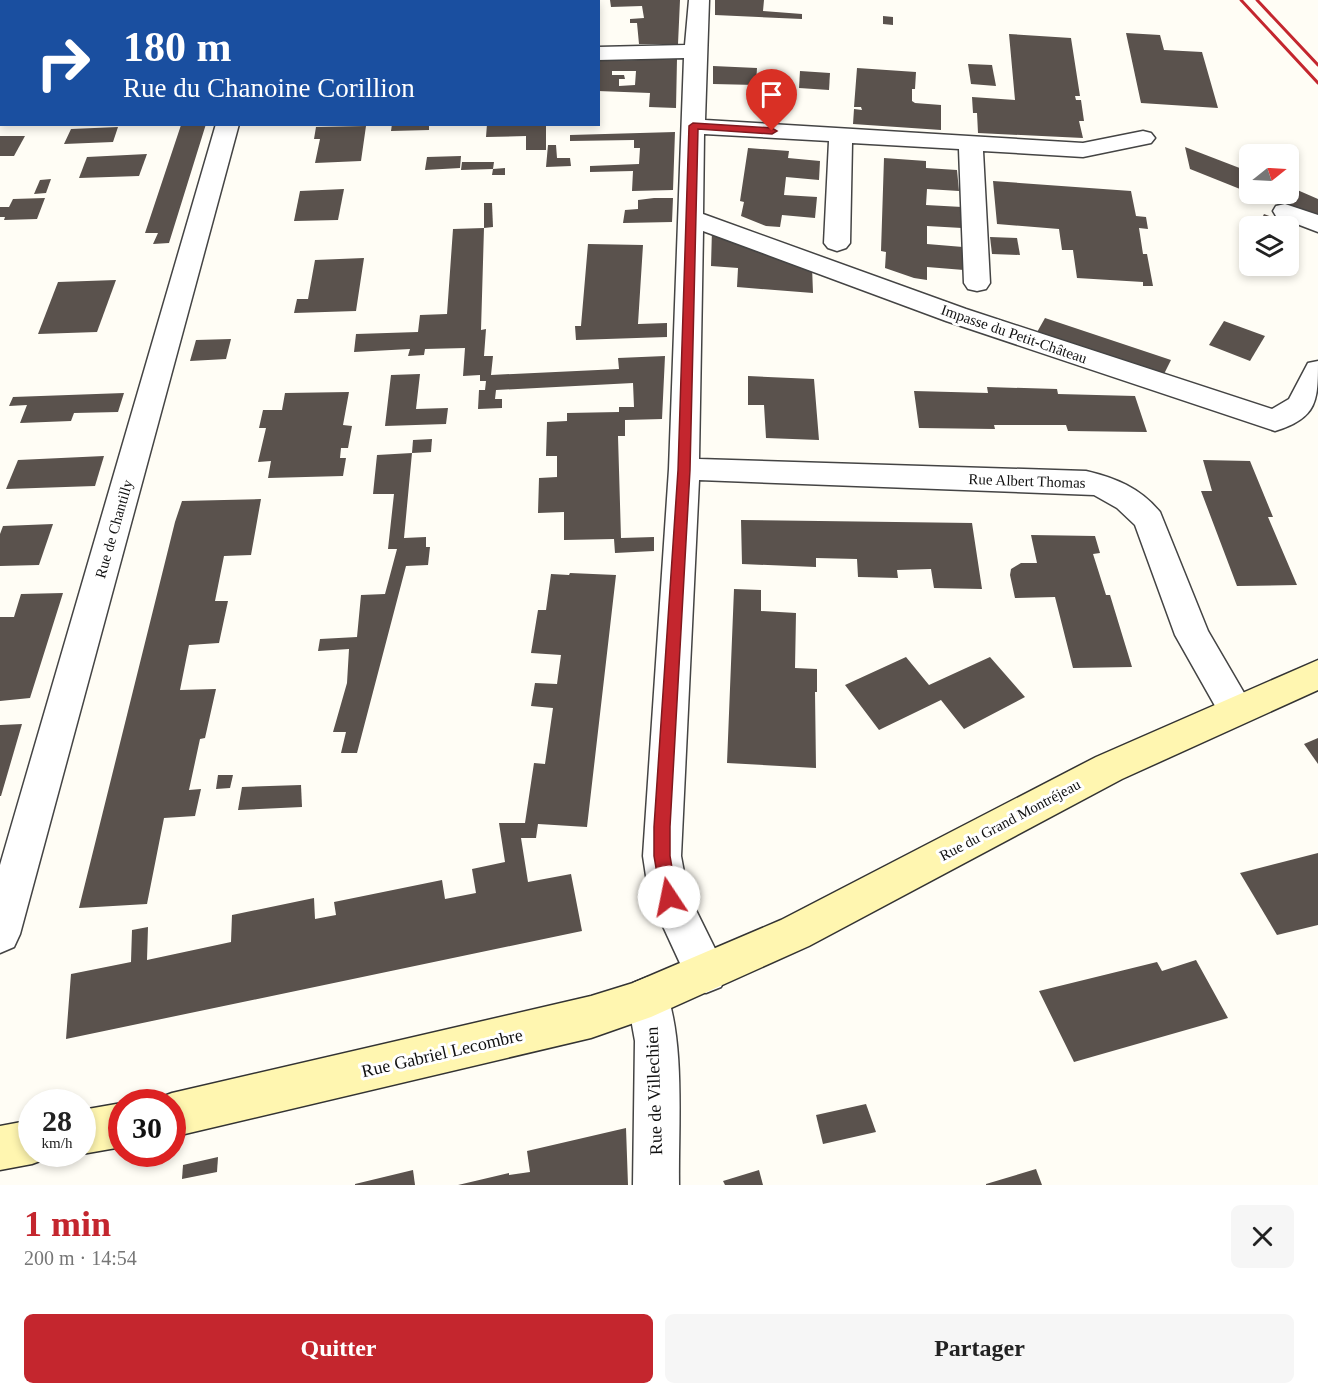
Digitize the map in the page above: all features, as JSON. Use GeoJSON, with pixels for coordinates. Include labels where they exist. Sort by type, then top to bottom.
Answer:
{"type":"FeatureCollection","features":[{"type":"Feature","properties":{"kind":"street"},"geometry":{"type":"LineString","coordinates":[[699,0],[695,51],[684,470],[662,856],[669,897],[706,973]]}},
{"type":"Feature","properties":{"kind":"street"},"geometry":{"type":"LineString","coordinates":[[600,54],[695,51]]}},
{"type":"Feature","properties":{"kind":"street","name":"Rue de Chantilly"},"geometry":{"type":"LineString","coordinates":[[0,934],[227,126]]}},
{"type":"Feature","properties":{"kind":"street"},"geometry":{"type":"LineString","coordinates":[[693,126],[1083,150],[1143,138]]}},
{"type":"Feature","properties":{"kind":"street"},"geometry":{"type":"LineString","coordinates":[[837,243],[841,135]]}},
{"type":"Feature","properties":{"kind":"street"},"geometry":{"type":"LineString","coordinates":[[971,144],[977,283]]}},
{"type":"Feature","properties":{"kind":"street"},"geometry":{"type":"LineString","coordinates":[[1285,211],[1318,224]]}},
{"type":"Feature","properties":{"kind":"street","name":"Impasse du Petit-Château"},"geometry":{"type":"LineString","coordinates":[[691,218],[956,315],[1275,421],[1300,405],[1318,370]]}},
{"type":"Feature","properties":{"kind":"street","name":"Rue Albert Thomas"},"geometry":{"type":"LineString","coordinates":[[684,470],[1086,482],[1114,490],[1139,508],[1149,520],[1192,635],[1236,710]]}},
{"type":"Feature","properties":{"kind":"street","name":"Rue du Grand Montréjeau"},"geometry":{"type":"LineString","coordinates":[[706,973],[795,933],[1109,768],[1318,674]]}},
{"type":"Feature","properties":{"kind":"street","name":"Rue Gabriel Lecombre"},"geometry":{"type":"LineString","coordinates":[[186,1112],[591,1017],[706,973]]}},
{"type":"Feature","properties":{"kind":"street","name":"Rue de Villechien"},"geometry":{"type":"LineString","coordinates":[[648,997],[656,1041],[656,1185]]}},
{"type":"Feature","properties":{"kind":"street"},"geometry":{"type":"LineString","coordinates":[[0,1148],[18,1145]]}},
{"type":"Feature","properties":{"kind":"building"},"geometry":{"type":"Polygon","coordinates":[[[610,0],[680,0],[678,44],[639,44],[637,23],[630,23],[630,19],[644,18],[642,6],[611,7],[610,0]]]}},
{"type":"Feature","properties":{"kind":"building"},"geometry":{"type":"Polygon","coordinates":[[[715,0],[764,0],[763,11],[802,14],[802,19],[715,15],[715,0]]]}},
{"type":"Feature","properties":{"kind":"building"},"geometry":{"type":"Polygon","coordinates":[[[883,16],[893,17],[893,25],[883,24],[883,16]]]}},
{"type":"Feature","properties":{"kind":"building"},"geometry":{"type":"Polygon","coordinates":[[[1126,33],[1160,35],[1164,50],[1202,52],[1218,108],[1141,103],[1126,33]]]}},
{"type":"Feature","properties":{"kind":"building"},"geometry":{"type":"Polygon","coordinates":[[[1009,34],[1071,38],[1080,96],[1075,96],[1076,100],[1081,100],[1084,121],[1079,121],[1083,138],[978,133],[977,113],[973,113],[972,97],[1015,100],[1009,34]]]}},
{"type":"Feature","properties":{"kind":"building"},"geometry":{"type":"Polygon","coordinates":[[[677,59],[676,108],[649,107],[650,93],[600,91],[600,61],[677,59]],[[612,71],[612,75],[624,75],[625,79],[619,79],[619,86],[635,85],[636,71],[612,71]]]}},
{"type":"Feature","properties":{"kind":"building"},"geometry":{"type":"Polygon","coordinates":[[[968,64],[992,65],[996,86],[971,84],[968,64]]]}},
{"type":"Feature","properties":{"kind":"building"},"geometry":{"type":"Polygon","coordinates":[[[713,66],[757,68],[756,85],[713,84],[713,66]]]}},
{"type":"Feature","properties":{"kind":"building"},"geometry":{"type":"Polygon","coordinates":[[[857,68],[916,72],[912,101],[941,105],[941,130],[853,124],[854,109],[862,110],[861,107],[854,107],[857,68]]]}},
{"type":"Feature","properties":{"kind":"building"},"geometry":{"type":"Polygon","coordinates":[[[800,71],[830,73],[829,90],[799,88],[800,71]]]}},
{"type":"Feature","properties":{"kind":"building"},"geometry":{"type":"Polygon","coordinates":[[[181,126],[205,126],[169,243],[153,244],[158,233],[145,233],[181,126]]]}},
{"type":"Feature","properties":{"kind":"building"},"geometry":{"type":"Polygon","coordinates":[[[366,126],[361,161],[315,163],[320,139],[314,139],[316,127],[366,126]]]}},
{"type":"Feature","properties":{"kind":"building"},"geometry":{"type":"Polygon","coordinates":[[[392,126],[429,126],[429,130],[391,131],[392,126]]]}},
{"type":"Feature","properties":{"kind":"building"},"geometry":{"type":"Polygon","coordinates":[[[487,126],[546,126],[546,150],[526,150],[526,136],[486,137],[487,126]]]}},
{"type":"Feature","properties":{"kind":"building"},"geometry":{"type":"Polygon","coordinates":[[[118,127],[113,142],[64,144],[71,129],[118,127]]]}},
{"type":"Feature","properties":{"kind":"building"},"geometry":{"type":"Polygon","coordinates":[[[675,132],[673,190],[632,191],[633,171],[590,172],[590,166],[639,164],[640,148],[634,148],[634,140],[570,141],[570,135],[675,132]]]}},
{"type":"Feature","properties":{"kind":"building"},"geometry":{"type":"Polygon","coordinates":[[[0,136],[25,136],[14,156],[0,156],[0,136]]]}},
{"type":"Feature","properties":{"kind":"building"},"geometry":{"type":"Polygon","coordinates":[[[548,145],[556,145],[557,158],[570,158],[571,166],[546,167],[548,145]]]}},
{"type":"Feature","properties":{"kind":"building"},"geometry":{"type":"Polygon","coordinates":[[[1185,147],[1239,168],[1239,189],[1190,169],[1185,147]]]}},
{"type":"Feature","properties":{"kind":"building"},"geometry":{"type":"Polygon","coordinates":[[[748,148],[789,151],[788,158],[820,161],[819,180],[786,177],[784,195],[817,197],[815,218],[782,215],[780,227],[766,226],[741,216],[744,202],[740,201],[748,148]]]}},
{"type":"Feature","properties":{"kind":"building"},"geometry":{"type":"Polygon","coordinates":[[[147,154],[139,176],[79,178],[87,157],[147,154]]]}},
{"type":"Feature","properties":{"kind":"building"},"geometry":{"type":"Polygon","coordinates":[[[461,156],[460,168],[425,170],[427,157],[461,156]]]}},
{"type":"Feature","properties":{"kind":"building"},"geometry":{"type":"Polygon","coordinates":[[[884,158],[926,161],[926,168],[957,170],[959,191],[927,189],[926,205],[962,207],[962,228],[927,226],[927,244],[963,247],[964,270],[927,267],[927,280],[885,268],[886,252],[881,251],[884,158]]]}},
{"type":"Feature","properties":{"kind":"building"},"geometry":{"type":"Polygon","coordinates":[[[462,162],[494,162],[493,169],[461,170],[462,162]]]}},
{"type":"Feature","properties":{"kind":"building"},"geometry":{"type":"Polygon","coordinates":[[[505,168],[505,175],[492,175],[493,169],[505,168]]]}},
{"type":"Feature","properties":{"kind":"building"},"geometry":{"type":"Polygon","coordinates":[[[51,179],[46,193],[34,194],[40,180],[51,179]]]}},
{"type":"Feature","properties":{"kind":"building"},"geometry":{"type":"Polygon","coordinates":[[[993,181],[1131,191],[1136,216],[1146,217],[1148,229],[1139,228],[1143,254],[1147,254],[1153,286],[1143,286],[1143,282],[1077,278],[1073,250],[1062,250],[1059,229],[997,224],[993,181]]]}},
{"type":"Feature","properties":{"kind":"building"},"geometry":{"type":"Polygon","coordinates":[[[344,189],[338,220],[294,221],[300,191],[344,189]]]}},
{"type":"Feature","properties":{"kind":"building"},"geometry":{"type":"Polygon","coordinates":[[[1299,191],[1318,199],[1318,220],[1277,204],[1299,204],[1299,191]]]}},
{"type":"Feature","properties":{"kind":"building"},"geometry":{"type":"Polygon","coordinates":[[[45,198],[37,219],[4,220],[5,217],[0,217],[0,207],[9,207],[13,199],[45,198]]]}},
{"type":"Feature","properties":{"kind":"building"},"geometry":{"type":"Polygon","coordinates":[[[673,198],[672,222],[623,223],[625,210],[638,209],[638,200],[673,198]]]}},
{"type":"Feature","properties":{"kind":"building"},"geometry":{"type":"Polygon","coordinates":[[[484,203],[492,203],[493,227],[484,228],[484,203]]]}},
{"type":"Feature","properties":{"kind":"building"},"geometry":{"type":"Polygon","coordinates":[[[484,228],[481,330],[486,329],[484,356],[493,356],[491,375],[619,369],[618,358],[665,356],[662,419],[625,420],[625,436],[618,436],[621,538],[654,537],[654,551],[615,553],[614,539],[564,540],[564,512],[538,513],[539,478],[557,477],[557,456],[546,456],[547,422],[567,421],[567,413],[619,412],[619,407],[634,407],[633,383],[496,390],[495,399],[502,399],[502,408],[478,409],[479,390],[485,390],[486,381],[480,381],[480,375],[463,376],[465,348],[425,349],[424,355],[408,356],[410,349],[354,352],[356,334],[418,332],[420,315],[447,314],[453,229],[484,228]]]}},
{"type":"Feature","properties":{"kind":"building"},"geometry":{"type":"Polygon","coordinates":[[[712,229],[812,266],[813,293],[737,287],[738,268],[711,266],[712,229]]]}},
{"type":"Feature","properties":{"kind":"building"},"geometry":{"type":"Polygon","coordinates":[[[990,237],[1017,238],[1020,255],[992,254],[990,237]]]}},
{"type":"Feature","properties":{"kind":"building"},"geometry":{"type":"Polygon","coordinates":[[[588,244],[643,245],[638,324],[667,323],[667,337],[576,340],[575,326],[581,326],[588,244]]]}},
{"type":"Feature","properties":{"kind":"building"},"geometry":{"type":"Polygon","coordinates":[[[364,258],[356,311],[294,313],[297,299],[308,299],[315,260],[364,258]]]}},
{"type":"Feature","properties":{"kind":"building"},"geometry":{"type":"Polygon","coordinates":[[[116,280],[97,332],[38,334],[58,282],[116,280]]]}},
{"type":"Feature","properties":{"kind":"building"},"geometry":{"type":"Polygon","coordinates":[[[1045,318],[1171,360],[1163,376],[1036,334],[1045,318]]]}},
{"type":"Feature","properties":{"kind":"building"},"geometry":{"type":"Polygon","coordinates":[[[1224,321],[1265,336],[1250,361],[1209,345],[1224,321]]]}},
{"type":"Feature","properties":{"kind":"building"},"geometry":{"type":"Polygon","coordinates":[[[231,339],[226,359],[190,361],[196,340],[231,339]]]}},
{"type":"Feature","properties":{"kind":"building"},"geometry":{"type":"Polygon","coordinates":[[[420,374],[416,409],[448,408],[446,424],[385,426],[391,375],[420,374]]]}},
{"type":"Feature","properties":{"kind":"building"},"geometry":{"type":"Polygon","coordinates":[[[748,376],[814,379],[819,440],[766,438],[764,405],[748,405],[748,376]]]}},
{"type":"Feature","properties":{"kind":"building"},"geometry":{"type":"Polygon","coordinates":[[[987,387],[1057,389],[1058,394],[1135,396],[1147,432],[1068,431],[1066,425],[994,425],[995,429],[919,428],[914,391],[988,393],[987,387]]]}},
{"type":"Feature","properties":{"kind":"building"},"geometry":{"type":"Polygon","coordinates":[[[349,392],[343,425],[352,426],[348,448],[341,448],[340,458],[346,458],[343,476],[268,478],[271,461],[258,462],[266,428],[259,428],[263,410],[282,410],[285,393],[349,392]]]}},
{"type":"Feature","properties":{"kind":"building"},"geometry":{"type":"Polygon","coordinates":[[[124,393],[118,412],[74,413],[71,421],[20,423],[27,405],[9,406],[13,397],[124,393]]]}},
{"type":"Feature","properties":{"kind":"building"},"geometry":{"type":"Polygon","coordinates":[[[432,439],[431,452],[412,453],[413,440],[432,439]]]}},
{"type":"Feature","properties":{"kind":"building"},"geometry":{"type":"Polygon","coordinates":[[[412,453],[404,538],[426,537],[426,547],[430,547],[428,565],[406,566],[357,753],[341,753],[346,732],[333,732],[347,683],[349,649],[318,651],[320,639],[357,637],[361,595],[385,594],[397,549],[388,549],[394,494],[373,494],[377,455],[412,453]]]}},
{"type":"Feature","properties":{"kind":"building"},"geometry":{"type":"Polygon","coordinates":[[[104,456],[95,486],[6,489],[18,460],[104,456]]]}},
{"type":"Feature","properties":{"kind":"building"},"geometry":{"type":"Polygon","coordinates":[[[1203,460],[1250,461],[1273,517],[1268,517],[1297,585],[1237,586],[1201,491],[1212,491],[1203,460]]]}},
{"type":"Feature","properties":{"kind":"building"},"geometry":{"type":"Polygon","coordinates":[[[261,499],[251,555],[224,556],[215,601],[228,601],[219,643],[189,645],[180,690],[216,689],[205,738],[200,739],[189,790],[201,789],[195,816],[164,818],[147,904],[79,908],[182,501],[261,499]]]}},
{"type":"Feature","properties":{"kind":"building"},"geometry":{"type":"Polygon","coordinates":[[[741,520],[972,523],[982,589],[934,588],[931,569],[897,570],[898,578],[858,577],[857,559],[816,558],[816,567],[742,564],[741,520]]]}},
{"type":"Feature","properties":{"kind":"building"},"geometry":{"type":"Polygon","coordinates":[[[53,524],[39,565],[0,566],[0,534],[3,526],[53,524]]]}},
{"type":"Feature","properties":{"kind":"building"},"geometry":{"type":"Polygon","coordinates":[[[1031,535],[1095,536],[1100,553],[1093,554],[1106,595],[1110,595],[1132,667],[1073,668],[1055,597],[1015,598],[1010,575],[1011,569],[1021,563],[1037,563],[1031,535]]]}},
{"type":"Feature","properties":{"kind":"building"},"geometry":{"type":"Polygon","coordinates":[[[570,573],[616,575],[587,827],[538,824],[536,838],[521,838],[528,882],[571,874],[582,931],[66,1039],[71,974],[131,962],[132,930],[148,927],[147,960],[231,942],[232,915],[314,898],[315,919],[336,915],[334,902],[442,880],[445,899],[476,893],[472,869],[505,862],[499,823],[525,823],[534,763],[545,764],[553,708],[531,706],[535,683],[557,684],[561,655],[531,653],[538,610],[546,610],[551,574],[569,575],[570,573]]]}},
{"type":"Feature","properties":{"kind":"building"},"geometry":{"type":"Polygon","coordinates":[[[734,589],[761,590],[761,611],[796,613],[795,668],[817,669],[816,768],[727,763],[734,589]]]}},
{"type":"Feature","properties":{"kind":"building"},"geometry":{"type":"Polygon","coordinates":[[[63,593],[30,698],[0,701],[0,617],[14,617],[21,594],[63,593]]]}},
{"type":"Feature","properties":{"kind":"building"},"geometry":{"type":"Polygon","coordinates":[[[906,657],[929,685],[990,657],[1025,697],[964,729],[941,700],[879,730],[845,685],[906,657]]]}},
{"type":"Feature","properties":{"kind":"building"},"geometry":{"type":"Polygon","coordinates":[[[22,724],[1,796],[0,796],[0,725],[22,724]]]}},
{"type":"Feature","properties":{"kind":"building"},"geometry":{"type":"Polygon","coordinates":[[[1318,738],[1318,764],[1304,744],[1318,738]]]}},
{"type":"Feature","properties":{"kind":"building"},"geometry":{"type":"Polygon","coordinates":[[[218,775],[233,775],[230,788],[216,789],[218,775]]]}},
{"type":"Feature","properties":{"kind":"building"},"geometry":{"type":"Polygon","coordinates":[[[301,785],[302,807],[238,810],[242,787],[301,785]]]}},
{"type":"Feature","properties":{"kind":"building"},"geometry":{"type":"Polygon","coordinates":[[[1318,853],[1318,925],[1277,935],[1240,873],[1318,853]]]}},
{"type":"Feature","properties":{"kind":"building"},"geometry":{"type":"Polygon","coordinates":[[[1196,960],[1228,1018],[1074,1062],[1039,991],[1157,962],[1162,971],[1196,960]]]}},
{"type":"Feature","properties":{"kind":"building"},"geometry":{"type":"Polygon","coordinates":[[[866,1104],[876,1132],[823,1144],[816,1115],[866,1104]]]}},
{"type":"Feature","properties":{"kind":"building"},"geometry":{"type":"Polygon","coordinates":[[[626,1128],[628,1185],[458,1185],[509,1173],[509,1175],[530,1172],[527,1151],[626,1128]]]}},
{"type":"Feature","properties":{"kind":"building"},"geometry":{"type":"Polygon","coordinates":[[[218,1157],[217,1172],[182,1179],[183,1167],[186,1167],[186,1164],[218,1157]]]}},
{"type":"Feature","properties":{"kind":"building"},"geometry":{"type":"Polygon","coordinates":[[[1036,1169],[1042,1185],[986,1185],[986,1184],[1036,1169]]]}},
{"type":"Feature","properties":{"kind":"building"},"geometry":{"type":"Polygon","coordinates":[[[413,1170],[415,1185],[355,1185],[355,1184],[413,1170]]]}},
{"type":"Feature","properties":{"kind":"building"},"geometry":{"type":"Polygon","coordinates":[[[759,1170],[763,1185],[725,1185],[723,1181],[759,1170]]]}},
{"type":"Feature","properties":{"kind":"railway"},"geometry":{"type":"LineString","coordinates":[[1241,0],[1318,83]]}},
{"type":"Feature","properties":{"kind":"railway"},"geometry":{"type":"LineString","coordinates":[[1257,0],[1318,65]]}},
{"type":"Feature","properties":{"kind":"route"},"geometry":{"type":"LineString","coordinates":[[669,897],[664,878],[662,827],[684,470],[693,126],[772,131]]}}]}
